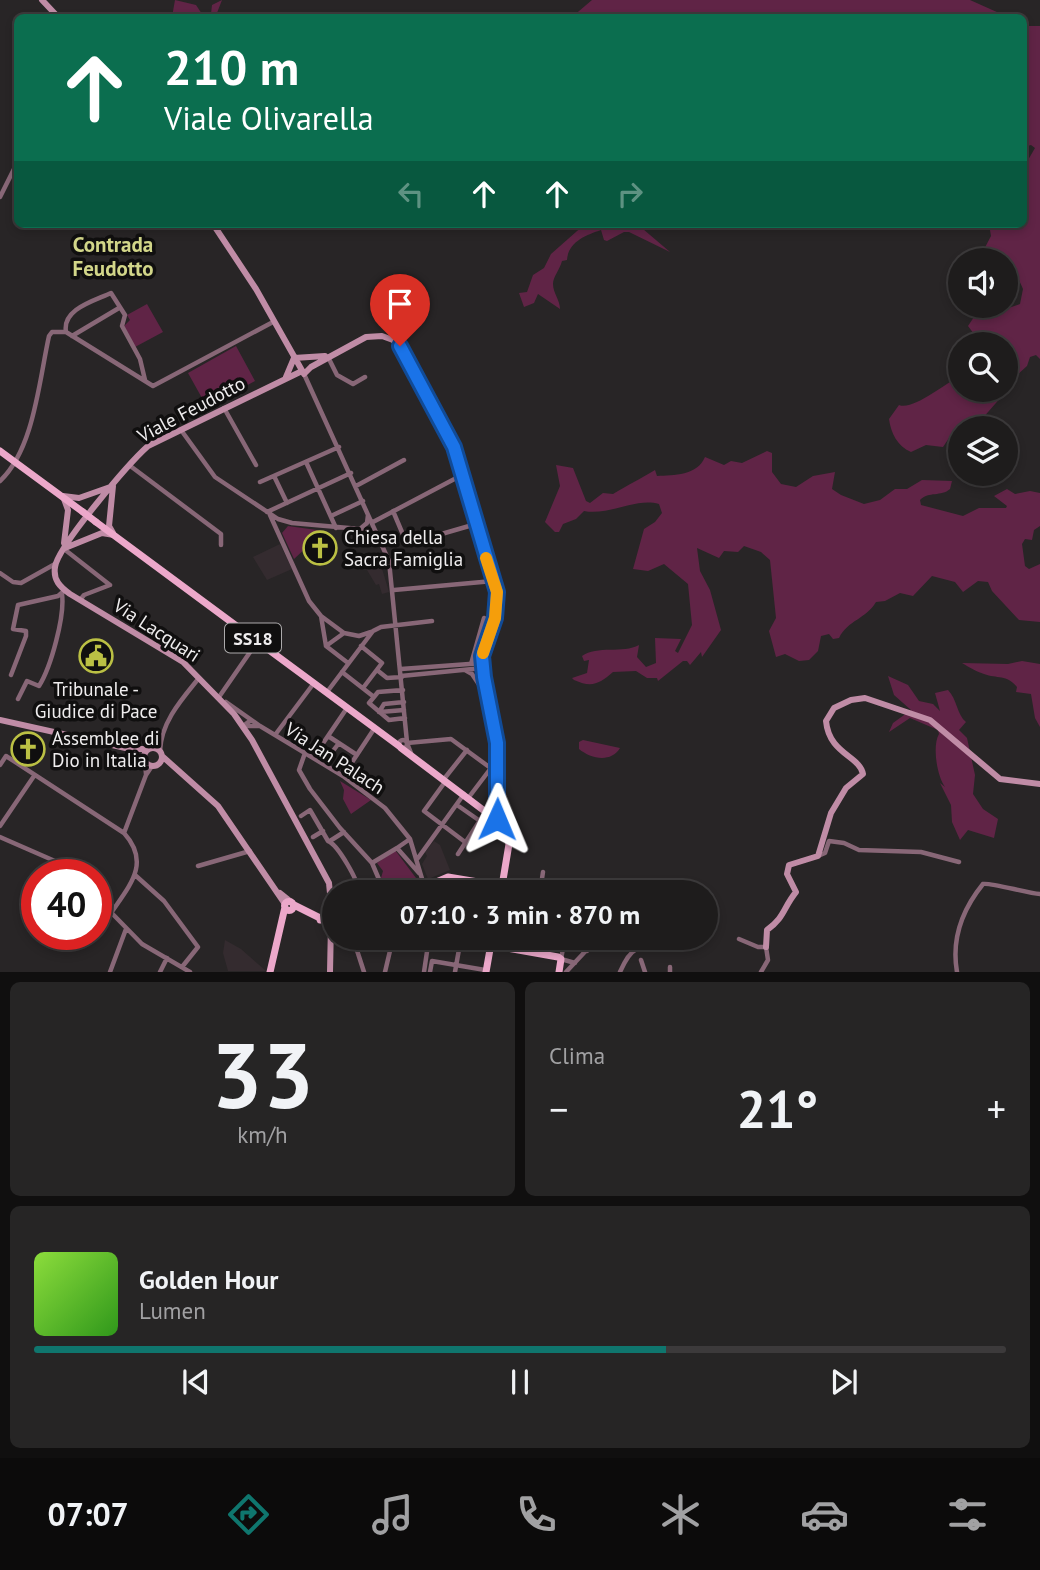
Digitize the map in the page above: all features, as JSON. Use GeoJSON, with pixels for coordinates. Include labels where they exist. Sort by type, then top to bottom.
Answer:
{"type":"FeatureCollection","features":[{"type":"Feature","properties":{"kind":"main road","name":"SS18"},"geometry":{"type":"LineString","coordinates":[[0,451],[347,708],[401,743],[411,755],[497,819]]}},
{"type":"Feature","properties":{"kind":"main road"},"geometry":{"type":"LineString","coordinates":[[497,819],[503,825],[509,844],[503,880]]}},
{"type":"Feature","properties":{"kind":"main road"},"geometry":{"type":"LineString","coordinates":[[442,880],[448,877],[467,880]]}},
{"type":"Feature","properties":{"kind":"main road"},"geometry":{"type":"LineString","coordinates":[[270,971],[282,917],[289,906],[320,919]]}},
{"type":"Feature","properties":{"kind":"main road"},"geometry":{"type":"LineString","coordinates":[[486,971],[490,950]]}},
{"type":"Feature","properties":{"kind":"main road"},"geometry":{"type":"LineString","coordinates":[[518,950],[561,959],[559,971]]}},
{"type":"Feature","properties":{"kind":"street"},"geometry":{"type":"LineString","coordinates":[[42,0],[55,14]]}},
{"type":"Feature","properties":{"kind":"street"},"geometry":{"type":"LineString","coordinates":[[0,197],[14,169]]}},
{"type":"Feature","properties":{"kind":"street"},"geometry":{"type":"LineString","coordinates":[[215,228],[293,352],[351,472],[389,561],[406,731],[401,743],[452,739],[494,770]]}},
{"type":"Feature","properties":{"kind":"street"},"geometry":{"type":"LineString","coordinates":[[66,332],[65,323],[70,314],[111,293],[126,319],[122,326],[140,359],[145,380]]}},
{"type":"Feature","properties":{"kind":"street"},"geometry":{"type":"LineString","coordinates":[[72,336],[119,308]]}},
{"type":"Feature","properties":{"kind":"street"},"geometry":{"type":"LineString","coordinates":[[0,481],[16,463],[26,438],[52,332],[66,332],[153,386],[159,386],[273,322]]}},
{"type":"Feature","properties":{"kind":"street"},"geometry":{"type":"LineString","coordinates":[[302,371],[366,337],[382,336],[400,346],[454,447],[497,592],[495,618],[483,665],[497,743],[494,770],[497,819]]}},
{"type":"Feature","properties":{"kind":"street"},"geometry":{"type":"LineString","coordinates":[[293,352],[305,356],[328,356]]}},
{"type":"Feature","properties":{"kind":"street"},"geometry":{"type":"LineString","coordinates":[[287,378],[292,369],[293,352]]}},
{"type":"Feature","properties":{"kind":"street"},"geometry":{"type":"LineString","coordinates":[[305,356],[311,367]]}},
{"type":"Feature","properties":{"kind":"street"},"geometry":{"type":"LineString","coordinates":[[328,356],[337,375],[354,384],[365,377]]}},
{"type":"Feature","properties":{"kind":"street","name":"Viale Feudotto"},"geometry":{"type":"LineString","coordinates":[[63,548],[128,464],[148,446],[302,371]]}},
{"type":"Feature","properties":{"kind":"street"},"geometry":{"type":"LineString","coordinates":[[225,408],[256,466]]}},
{"type":"Feature","properties":{"kind":"street"},"geometry":{"type":"LineString","coordinates":[[181,429],[215,477],[268,513],[286,522],[360,530],[380,540]]}},
{"type":"Feature","properties":{"kind":"street"},"geometry":{"type":"LineString","coordinates":[[260,482],[339,447]]}},
{"type":"Feature","properties":{"kind":"street"},"geometry":{"type":"LineString","coordinates":[[356,486],[404,460]]}},
{"type":"Feature","properties":{"kind":"street"},"geometry":{"type":"LineString","coordinates":[[306,462],[337,528]]}},
{"type":"Feature","properties":{"kind":"street"},"geometry":{"type":"LineString","coordinates":[[128,464],[221,534],[221,545]]}},
{"type":"Feature","properties":{"kind":"street"},"geometry":{"type":"LineString","coordinates":[[268,513],[351,472]]}},
{"type":"Feature","properties":{"kind":"street"},"geometry":{"type":"LineString","coordinates":[[373,522],[462,475]]}},
{"type":"Feature","properties":{"kind":"street"},"geometry":{"type":"LineString","coordinates":[[274,476],[287,503]]}},
{"type":"Feature","properties":{"kind":"street"},"geometry":{"type":"LineString","coordinates":[[61,496],[79,498],[113,486],[108,526],[114,535]]}},
{"type":"Feature","properties":{"kind":"street"},"geometry":{"type":"LineString","coordinates":[[18,699],[26,681],[38,686],[51,663],[55,649],[63,592],[56,579],[55,564],[63,548],[68,510],[61,496]]}},
{"type":"Feature","properties":{"kind":"street"},"geometry":{"type":"LineString","coordinates":[[331,516],[363,501]]}},
{"type":"Feature","properties":{"kind":"street"},"geometry":{"type":"LineString","coordinates":[[360,530],[366,524],[367,510]]}},
{"type":"Feature","properties":{"kind":"street"},"geometry":{"type":"LineString","coordinates":[[393,511],[407,544],[476,524]]}},
{"type":"Feature","properties":{"kind":"street"},"geometry":{"type":"LineString","coordinates":[[268,513],[309,601],[321,617],[344,633],[359,636],[381,627],[432,621]]}},
{"type":"Feature","properties":{"kind":"street"},"geometry":{"type":"LineString","coordinates":[[278,533],[286,522]]}},
{"type":"Feature","properties":{"kind":"street"},"geometry":{"type":"LineString","coordinates":[[366,524],[376,529]]}},
{"type":"Feature","properties":{"kind":"street"},"geometry":{"type":"LineString","coordinates":[[367,532],[376,529]]}},
{"type":"Feature","properties":{"kind":"street"},"geometry":{"type":"LineString","coordinates":[[63,548],[102,533],[114,535]]}},
{"type":"Feature","properties":{"kind":"street"},"geometry":{"type":"LineString","coordinates":[[63,548],[110,585],[80,600]]}},
{"type":"Feature","properties":{"kind":"street"},"geometry":{"type":"LineString","coordinates":[[0,573],[13,582],[21,583],[55,564]]}},
{"type":"Feature","properties":{"kind":"street"},"geometry":{"type":"LineString","coordinates":[[394,590],[493,581]]}},
{"type":"Feature","properties":{"kind":"street"},"geometry":{"type":"LineString","coordinates":[[11,675],[26,636],[26,631],[13,629],[18,605],[58,596],[63,592]]}},
{"type":"Feature","properties":{"kind":"street","name":"Via Lacquari"},"geometry":{"type":"LineString","coordinates":[[63,592],[183,662],[218,696],[252,740],[327,880]]}},
{"type":"Feature","properties":{"kind":"street"},"geometry":{"type":"LineString","coordinates":[[321,617],[326,646],[348,663]]}},
{"type":"Feature","properties":{"kind":"street"},"geometry":{"type":"LineString","coordinates":[[471,664],[484,618]]}},
{"type":"Feature","properties":{"kind":"street"},"geometry":{"type":"LineString","coordinates":[[327,692],[372,632]]}},
{"type":"Feature","properties":{"kind":"street"},"geometry":{"type":"LineString","coordinates":[[326,646],[344,633]]}},
{"type":"Feature","properties":{"kind":"street"},"geometry":{"type":"LineString","coordinates":[[218,696],[258,642]]}},
{"type":"Feature","properties":{"kind":"street"},"geometry":{"type":"LineString","coordinates":[[361,646],[382,663],[363,688]]}},
{"type":"Feature","properties":{"kind":"street"},"geometry":{"type":"LineString","coordinates":[[377,670],[387,678],[471,664],[483,665]]}},
{"type":"Feature","properties":{"kind":"street"},"geometry":{"type":"LineString","coordinates":[[401,674],[464,670],[483,665]]}},
{"type":"Feature","properties":{"kind":"street"},"geometry":{"type":"LineString","coordinates":[[464,670],[472,674],[490,701]]}},
{"type":"Feature","properties":{"kind":"street"},"geometry":{"type":"LineString","coordinates":[[342,672],[374,697]]}},
{"type":"Feature","properties":{"kind":"street"},"geometry":{"type":"LineString","coordinates":[[149,748],[160,739],[174,710],[200,677]]}},
{"type":"Feature","properties":{"kind":"street"},"geometry":{"type":"LineString","coordinates":[[275,735],[314,683]]}},
{"type":"Feature","properties":{"kind":"street"},"geometry":{"type":"LineString","coordinates":[[403,690],[378,692],[369,704],[389,720],[405,719]]}},
{"type":"Feature","properties":{"kind":"street","name":"Via Jan Palach"},"geometry":{"type":"LineString","coordinates":[[218,696],[260,726],[343,776],[379,803],[413,847],[423,880]]}},
{"type":"Feature","properties":{"kind":"street"},"geometry":{"type":"LineString","coordinates":[[818,856],[831,813],[846,788],[863,774],[861,767],[832,742],[827,730],[826,721],[831,712],[851,699],[865,698],[924,717],[956,739],[1000,779],[1040,784]]}},
{"type":"Feature","properties":{"kind":"street"},"geometry":{"type":"LineString","coordinates":[[379,712],[384,704],[404,702]]}},
{"type":"Feature","properties":{"kind":"street"},"geometry":{"type":"LineString","coordinates":[[313,758],[347,708]]}},
{"type":"Feature","properties":{"kind":"street"},"geometry":{"type":"LineString","coordinates":[[379,712],[404,710]]}},
{"type":"Feature","properties":{"kind":"street"},"geometry":{"type":"LineString","coordinates":[[0,720],[130,749],[149,748],[161,753],[174,768],[212,799],[289,906]]}},
{"type":"Feature","properties":{"kind":"street"},"geometry":{"type":"LineString","coordinates":[[243,726],[252,720]]}},
{"type":"Feature","properties":{"kind":"street"},"geometry":{"type":"LineString","coordinates":[[243,726],[260,726]]}},
{"type":"Feature","properties":{"kind":"street"},"geometry":{"type":"LineString","coordinates":[[252,740],[252,731],[260,726]]}},
{"type":"Feature","properties":{"kind":"street"},"geometry":{"type":"LineString","coordinates":[[343,776],[375,728]]}},
{"type":"Feature","properties":{"kind":"street"},"geometry":{"type":"LineString","coordinates":[[328,736],[357,755]]}},
{"type":"Feature","properties":{"kind":"street"},"geometry":{"type":"LineString","coordinates":[[160,739],[161,753]]}},
{"type":"Feature","properties":{"kind":"street"},"geometry":{"type":"LineString","coordinates":[[323,764],[339,743]]}},
{"type":"Feature","properties":{"kind":"street"},"geometry":{"type":"LineString","coordinates":[[124,833],[150,763],[149,748]]}},
{"type":"Feature","properties":{"kind":"street"},"geometry":{"type":"LineString","coordinates":[[130,749],[150,763],[174,768]]}},
{"type":"Feature","properties":{"kind":"street"},"geometry":{"type":"LineString","coordinates":[[465,842],[425,811],[467,750]]}},
{"type":"Feature","properties":{"kind":"street"},"geometry":{"type":"LineString","coordinates":[[150,763],[161,753]]}},
{"type":"Feature","properties":{"kind":"street"},"geometry":{"type":"LineString","coordinates":[[305,754],[299,770],[310,789],[372,863],[380,880]]}},
{"type":"Feature","properties":{"kind":"street"},"geometry":{"type":"LineString","coordinates":[[0,765],[6,756],[124,833],[137,853],[135,875],[112,911]]}},
{"type":"Feature","properties":{"kind":"street"},"geometry":{"type":"LineString","coordinates":[[417,859],[457,805],[494,770]]}},
{"type":"Feature","properties":{"kind":"street"},"geometry":{"type":"LineString","coordinates":[[0,826],[34,776]]}},
{"type":"Feature","properties":{"kind":"street"},"geometry":{"type":"LineString","coordinates":[[457,805],[480,821]]}},
{"type":"Feature","properties":{"kind":"street"},"geometry":{"type":"LineString","coordinates":[[301,816],[310,810],[356,880]]}},
{"type":"Feature","properties":{"kind":"street"},"geometry":{"type":"LineString","coordinates":[[458,854],[487,811]]}},
{"type":"Feature","properties":{"kind":"street"},"geometry":{"type":"LineString","coordinates":[[313,837],[323,831]]}},
{"type":"Feature","properties":{"kind":"street"},"geometry":{"type":"LineString","coordinates":[[330,841],[344,832]]}},
{"type":"Feature","properties":{"kind":"street"},"geometry":{"type":"LineString","coordinates":[[0,837],[50,859]]}},
{"type":"Feature","properties":{"kind":"street"},"geometry":{"type":"LineString","coordinates":[[762,971],[768,960],[767,930],[780,920],[786,904],[796,892],[787,874],[789,866],[825,853],[829,841],[859,850],[921,852],[958,862]]}},
{"type":"Feature","properties":{"kind":"street"},"geometry":{"type":"LineString","coordinates":[[372,863],[397,848],[423,849]]}},
{"type":"Feature","properties":{"kind":"street"},"geometry":{"type":"LineString","coordinates":[[397,848],[422,877]]}},
{"type":"Feature","properties":{"kind":"street"},"geometry":{"type":"LineString","coordinates":[[198,866],[250,851]]}},
{"type":"Feature","properties":{"kind":"street"},"geometry":{"type":"LineString","coordinates":[[542,880],[543,872]]}},
{"type":"Feature","properties":{"kind":"street"},"geometry":{"type":"LineString","coordinates":[[112,914],[142,944],[186,970],[198,947],[164,901],[135,875]]}},
{"type":"Feature","properties":{"kind":"street"},"geometry":{"type":"LineString","coordinates":[[957,971],[955,937],[961,918],[983,884],[990,882],[1013,891],[1040,894]]}},
{"type":"Feature","properties":{"kind":"street"},"geometry":{"type":"LineString","coordinates":[[110,971],[125,929]]}},
{"type":"Feature","properties":{"kind":"street"},"geometry":{"type":"LineString","coordinates":[[739,939],[758,947],[766,947]]}},
{"type":"Feature","properties":{"kind":"street"},"geometry":{"type":"LineString","coordinates":[[330,971],[331,950]]}},
{"type":"Feature","properties":{"kind":"street"},"geometry":{"type":"LineString","coordinates":[[357,950],[364,971]]}},
{"type":"Feature","properties":{"kind":"street"},"geometry":{"type":"LineString","coordinates":[[385,971],[390,950]]}},
{"type":"Feature","properties":{"kind":"street"},"geometry":{"type":"LineString","coordinates":[[424,971],[427,950]]}},
{"type":"Feature","properties":{"kind":"street"},"geometry":{"type":"LineString","coordinates":[[455,971],[459,950]]}},
{"type":"Feature","properties":{"kind":"street"},"geometry":{"type":"LineString","coordinates":[[489,955],[493,950]]}},
{"type":"Feature","properties":{"kind":"street"},"geometry":{"type":"LineString","coordinates":[[546,955],[547,950]]}},
{"type":"Feature","properties":{"kind":"street"},"geometry":{"type":"LineString","coordinates":[[563,950],[561,959],[576,963]]}},
{"type":"Feature","properties":{"kind":"street"},"geometry":{"type":"LineString","coordinates":[[566,971],[587,951],[583,950]]}},
{"type":"Feature","properties":{"kind":"street"},"geometry":{"type":"LineString","coordinates":[[620,971],[634,950]]}},
{"type":"Feature","properties":{"kind":"street"},"geometry":{"type":"LineString","coordinates":[[160,971],[167,958]]}},
{"type":"Feature","properties":{"kind":"street"},"geometry":{"type":"LineString","coordinates":[[641,960],[645,971]]}},
{"type":"Feature","properties":{"kind":"street"},"geometry":{"type":"LineString","coordinates":[[430,971],[432,961],[486,971]]}},
{"type":"Feature","properties":{"kind":"shaded area"},"geometry":{"type":"Polygon","coordinates":[[[175,0],[196,5],[202,14],[173,14],[175,0]]]}},
{"type":"Feature","properties":{"kind":"shaded area"},"geometry":{"type":"Polygon","coordinates":[[[222,0],[217,14],[211,14],[212,5],[222,0]]]}},
{"type":"Feature","properties":{"kind":"shaded area"},"geometry":{"type":"Polygon","coordinates":[[[592,0],[970,0],[1001,14],[576,14],[592,0]]]}},
{"type":"Feature","properties":{"kind":"shaded area"},"geometry":{"type":"Polygon","coordinates":[[[1027,26],[1040,26],[1040,359],[1036,355],[1030,357],[1027,366],[1018,374],[1018,332],[972,332],[968,326],[973,318],[1018,318],[1018,305],[1023,289],[1018,280],[1018,248],[985,248],[991,236],[990,228],[1027,228],[1027,162],[1035,148],[1027,146],[1027,26]]]}},
{"type":"Feature","properties":{"kind":"shaded area"},"geometry":{"type":"Polygon","coordinates":[[[580,228],[644,228],[670,252],[629,232],[607,241],[604,240],[601,230],[595,232],[574,244],[567,260],[562,261],[553,284],[560,309],[538,294],[534,303],[524,307],[519,293],[527,292],[533,275],[544,268],[551,254],[580,228]]]}},
{"type":"Feature","properties":{"kind":"shaded area"},"geometry":{"type":"Polygon","coordinates":[[[147,304],[163,332],[135,347],[124,326],[130,320],[127,315],[147,304]]]}},
{"type":"Feature","properties":{"kind":"shaded area"},"geometry":{"type":"Polygon","coordinates":[[[236,346],[255,381],[207,407],[188,373],[236,346]]]}},
{"type":"Feature","properties":{"kind":"shaded area"},"geometry":{"type":"Polygon","coordinates":[[[948,384],[948,402],[997,402],[985,416],[948,416],[948,440],[943,447],[926,445],[911,452],[898,443],[889,419],[899,405],[905,406],[948,384]]]}},
{"type":"Feature","properties":{"kind":"shaded area"},"geometry":{"type":"Polygon","coordinates":[[[767,451],[772,453],[772,472],[781,484],[796,487],[813,476],[835,472],[832,489],[864,504],[880,500],[895,489],[907,489],[922,480],[948,481],[950,489],[924,497],[920,500],[921,505],[963,516],[979,508],[1006,508],[1007,506],[994,496],[1007,489],[1015,494],[1030,491],[1040,493],[1040,526],[1034,530],[1032,540],[1025,539],[1022,544],[1025,566],[1029,569],[1040,564],[1040,622],[1019,620],[992,591],[988,582],[978,581],[963,592],[955,582],[932,576],[913,596],[900,593],[885,601],[876,602],[847,627],[839,638],[833,639],[829,634],[821,636],[818,651],[809,660],[799,661],[785,654],[776,657],[769,631],[776,618],[770,560],[761,552],[744,546],[738,552],[724,551],[719,558],[697,548],[700,571],[710,590],[721,630],[702,657],[701,652],[690,665],[683,661],[658,681],[657,678],[647,678],[636,671],[613,672],[591,684],[574,680],[572,678],[587,673],[589,660],[584,661],[582,656],[595,651],[633,648],[639,645],[637,657],[646,667],[656,663],[655,638],[681,639],[675,651],[678,653],[692,625],[688,584],[664,564],[648,571],[633,569],[644,529],[662,513],[659,504],[650,502],[603,511],[584,511],[576,519],[563,524],[559,532],[555,532],[545,522],[560,486],[556,465],[573,468],[586,501],[590,503],[603,493],[613,494],[655,470],[657,476],[678,475],[697,468],[705,457],[724,465],[731,461],[742,463],[767,451]]]}},
{"type":"Feature","properties":{"kind":"shaded area"},"geometry":{"type":"Polygon","coordinates":[[[288,526],[324,531],[294,559],[282,533],[288,526]]]}},
{"type":"Feature","properties":{"kind":"shaded area"},"geometry":{"type":"Polygon","coordinates":[[[280,544],[292,569],[267,580],[253,557],[280,544]]]}},
{"type":"Feature","properties":{"kind":"shaded area"},"geometry":{"type":"Polygon","coordinates":[[[377,552],[389,592],[382,594],[379,584],[376,585],[361,560],[377,552]]]}},
{"type":"Feature","properties":{"kind":"shaded area"},"geometry":{"type":"Polygon","coordinates":[[[1022,661],[1040,664],[1040,727],[1035,718],[1031,694],[1016,692],[1017,687],[1006,678],[981,673],[962,663],[1008,664],[1022,661]]]}},
{"type":"Feature","properties":{"kind":"shaded area"},"geometry":{"type":"Polygon","coordinates":[[[888,676],[908,685],[919,701],[933,704],[940,711],[935,693],[948,690],[951,694],[966,722],[959,730],[967,738],[975,775],[973,794],[983,809],[998,819],[994,838],[968,830],[960,840],[952,822],[951,805],[940,783],[945,787],[936,761],[938,730],[910,718],[889,732],[893,723],[911,710],[894,695],[888,676]]]}},
{"type":"Feature","properties":{"kind":"shaded area"},"geometry":{"type":"Polygon","coordinates":[[[583,740],[620,748],[606,758],[595,757],[579,749],[579,742],[583,740]]]}},
{"type":"Feature","properties":{"kind":"shaded area"},"geometry":{"type":"Polygon","coordinates":[[[340,781],[371,800],[351,814],[343,799],[344,790],[340,781]]]}},
{"type":"Feature","properties":{"kind":"shaded area"},"geometry":{"type":"Polygon","coordinates":[[[434,841],[440,845],[450,870],[428,879],[422,864],[427,856],[425,852],[434,841]]]}},
{"type":"Feature","properties":{"kind":"shaded area"},"geometry":{"type":"Polygon","coordinates":[[[395,850],[418,880],[383,880],[383,871],[377,863],[395,850]]]}},
{"type":"Feature","properties":{"kind":"shaded area"},"geometry":{"type":"Polygon","coordinates":[[[225,940],[241,949],[266,971],[228,971],[223,953],[225,940]]]}},
{"type":"Feature","properties":{"kind":"slow traffic"},"geometry":{"type":"LineString","coordinates":[[483,653],[495,618],[497,592],[486,558]]}},
{"type":"Feature","properties":{"kind":"place","name":"Chiesa della Sacra Famiglia"},"geometry":{"type":"Point","coordinates":[320,548]}},
{"type":"Feature","properties":{"kind":"place","name":"Tribunale - Giudice di Pace"},"geometry":{"type":"Point","coordinates":[96,656]}},
{"type":"Feature","properties":{"kind":"place","name":"Assemblee di Dio in Italia"},"geometry":{"type":"Point","coordinates":[28,749]}},
{"type":"Feature","properties":{"kind":"district","name":"Contrada Feudotto"},"geometry":{"type":"Point","coordinates":[113,256]}},
{"type":"Feature","properties":{"kind":"route"},"geometry":{"type":"LineString","coordinates":[[400,346],[454,447],[497,592],[495,618],[482,656],[497,743],[497,819]]}}]}
